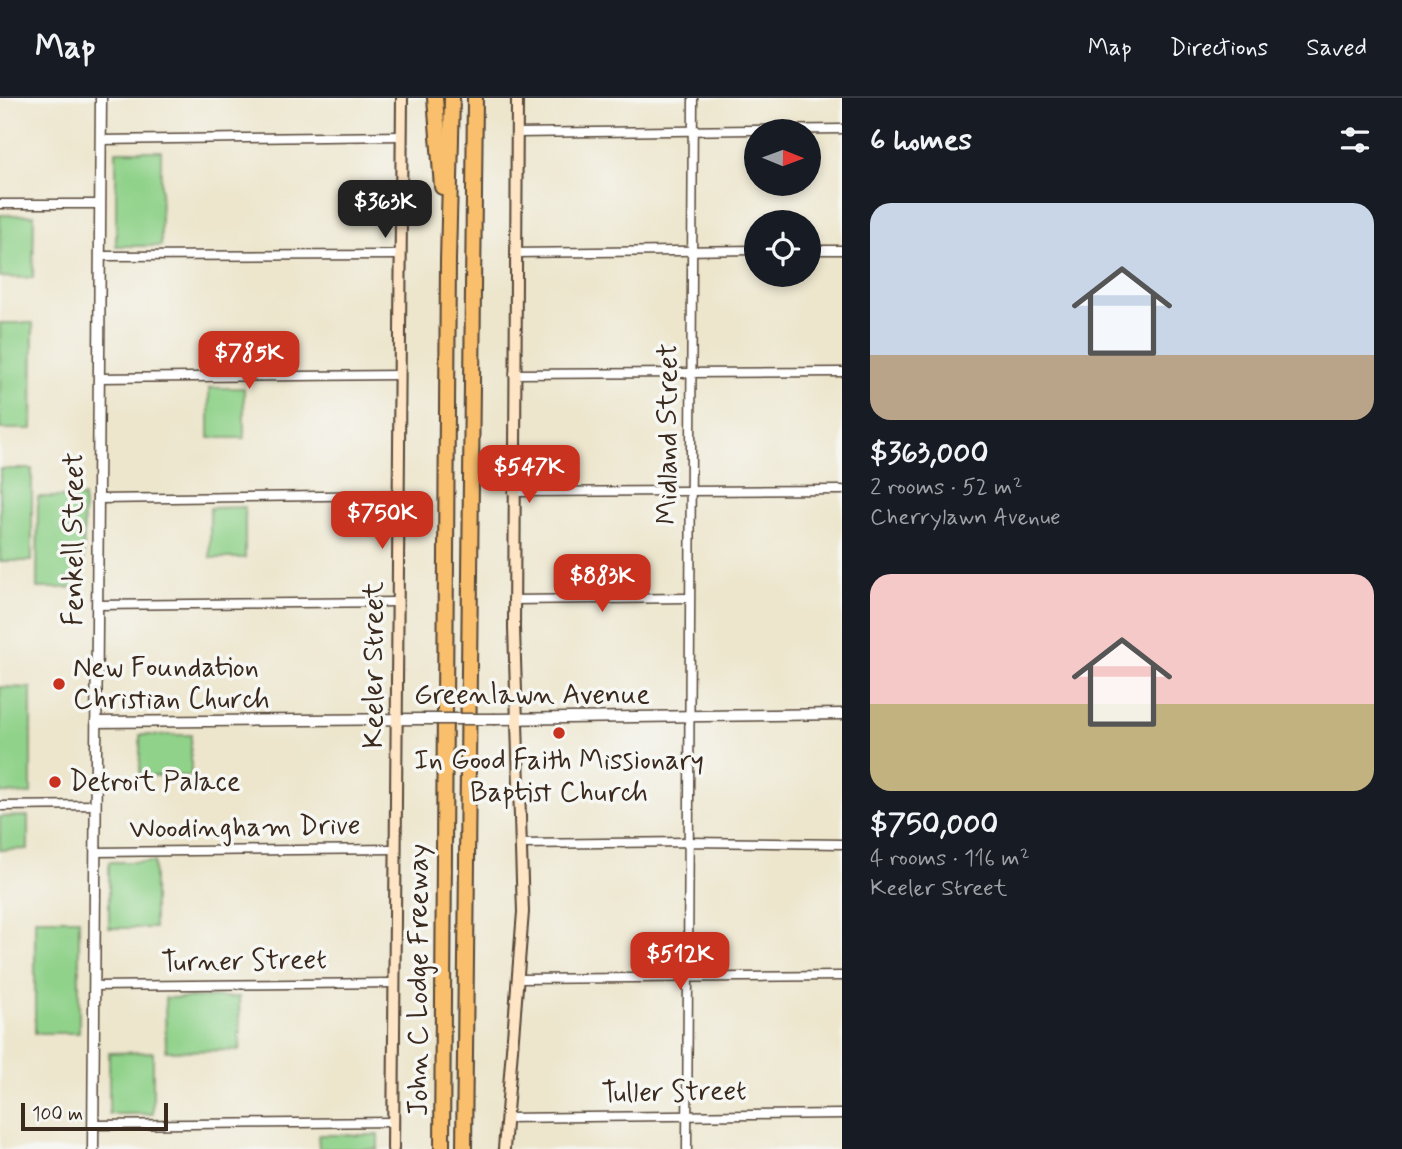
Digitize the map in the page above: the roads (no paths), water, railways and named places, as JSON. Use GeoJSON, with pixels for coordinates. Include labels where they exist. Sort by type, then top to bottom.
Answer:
{"type":"FeatureCollection","features":[{"type":"Feature","properties":{"kind":"highway"},"geometry":{"type":"LineString","coordinates":[[436,98],[448,260]]}},
{"type":"Feature","properties":{"kind":"highway","name":"John C Lodge Freeway"},"geometry":{"type":"LineString","coordinates":[[442,1149],[448,260],[452,98]]}},
{"type":"Feature","properties":{"kind":"highway","name":"John C Lodge Freeway"},"geometry":{"type":"LineString","coordinates":[[464,1149],[469,457],[476,98]]}},
{"type":"Feature","properties":{"kind":"main road","name":"Keeler Street"},"geometry":{"type":"LineString","coordinates":[[393,1149],[402,98]]}},
{"type":"Feature","properties":{"kind":"main road"},"geometry":{"type":"LineString","coordinates":[[504,1149],[523,916],[513,600],[517,98]]}},
{"type":"Feature","properties":{"kind":"street","name":"Fenkell Street"},"geometry":{"type":"LineString","coordinates":[[93,1149],[101,98]]}},
{"type":"Feature","properties":{"kind":"street","name":"Midland Street"},"geometry":{"type":"LineString","coordinates":[[687,1149],[693,98]]}},
{"type":"Feature","properties":{"kind":"street"},"geometry":{"type":"LineString","coordinates":[[516,133],[842,129]]}},
{"type":"Feature","properties":{"kind":"street"},"geometry":{"type":"LineString","coordinates":[[101,141],[402,136]]}},
{"type":"Feature","properties":{"kind":"street"},"geometry":{"type":"LineString","coordinates":[[0,204],[100,204]]}},
{"type":"Feature","properties":{"kind":"street"},"geometry":{"type":"LineString","coordinates":[[515,253],[744,250]]}},
{"type":"Feature","properties":{"kind":"street"},"geometry":{"type":"LineString","coordinates":[[821,250],[842,250]]}},
{"type":"Feature","properties":{"kind":"street"},"geometry":{"type":"LineString","coordinates":[[100,256],[401,255]]}},
{"type":"Feature","properties":{"kind":"street"},"geometry":{"type":"LineString","coordinates":[[514,374],[842,372]]}},
{"type":"Feature","properties":{"kind":"street"},"geometry":{"type":"LineString","coordinates":[[99,379],[399,375]]}},
{"type":"Feature","properties":{"kind":"street"},"geometry":{"type":"LineString","coordinates":[[513,492],[842,490]]}},
{"type":"Feature","properties":{"kind":"street"},"geometry":{"type":"LineString","coordinates":[[97,499],[398,495]]}},
{"type":"Feature","properties":{"kind":"street"},"geometry":{"type":"LineString","coordinates":[[513,600],[690,598]]}},
{"type":"Feature","properties":{"kind":"street"},"geometry":{"type":"LineString","coordinates":[[97,605],[397,602]]}},
{"type":"Feature","properties":{"kind":"street","name":"Greenlawn Avenue"},"geometry":{"type":"LineString","coordinates":[[96,722],[842,714]]}},
{"type":"Feature","properties":{"kind":"street"},"geometry":{"type":"LineString","coordinates":[[0,806],[95,805]]}},
{"type":"Feature","properties":{"kind":"street"},"geometry":{"type":"LineString","coordinates":[[521,844],[842,844]]}},
{"type":"Feature","properties":{"kind":"street","name":"Woodingham Drive"},"geometry":{"type":"LineString","coordinates":[[95,852],[396,849]]}},
{"type":"Feature","properties":{"kind":"street"},"geometry":{"type":"LineString","coordinates":[[519,979],[842,976]]}},
{"type":"Feature","properties":{"kind":"street","name":"Turner Street"},"geometry":{"type":"LineString","coordinates":[[94,986],[394,983]]}},
{"type":"Feature","properties":{"kind":"street","name":"Tuller Street"},"geometry":{"type":"LineString","coordinates":[[506,1118],[842,1114]]}},
{"type":"Feature","properties":{"kind":"street"},"geometry":{"type":"LineString","coordinates":[[93,1125],[393,1122]]}},
{"type":"Feature","properties":{"kind":"place","name":"New Foundation Christian Church"},"geometry":{"type":"Point","coordinates":[59,684]}},
{"type":"Feature","properties":{"kind":"place","name":"In Good Faith Missionary Baptist Church"},"geometry":{"type":"Point","coordinates":[559,733]}},
{"type":"Feature","properties":{"kind":"place","name":"Detroit Palace"},"geometry":{"type":"Point","coordinates":[55,782]}}]}
